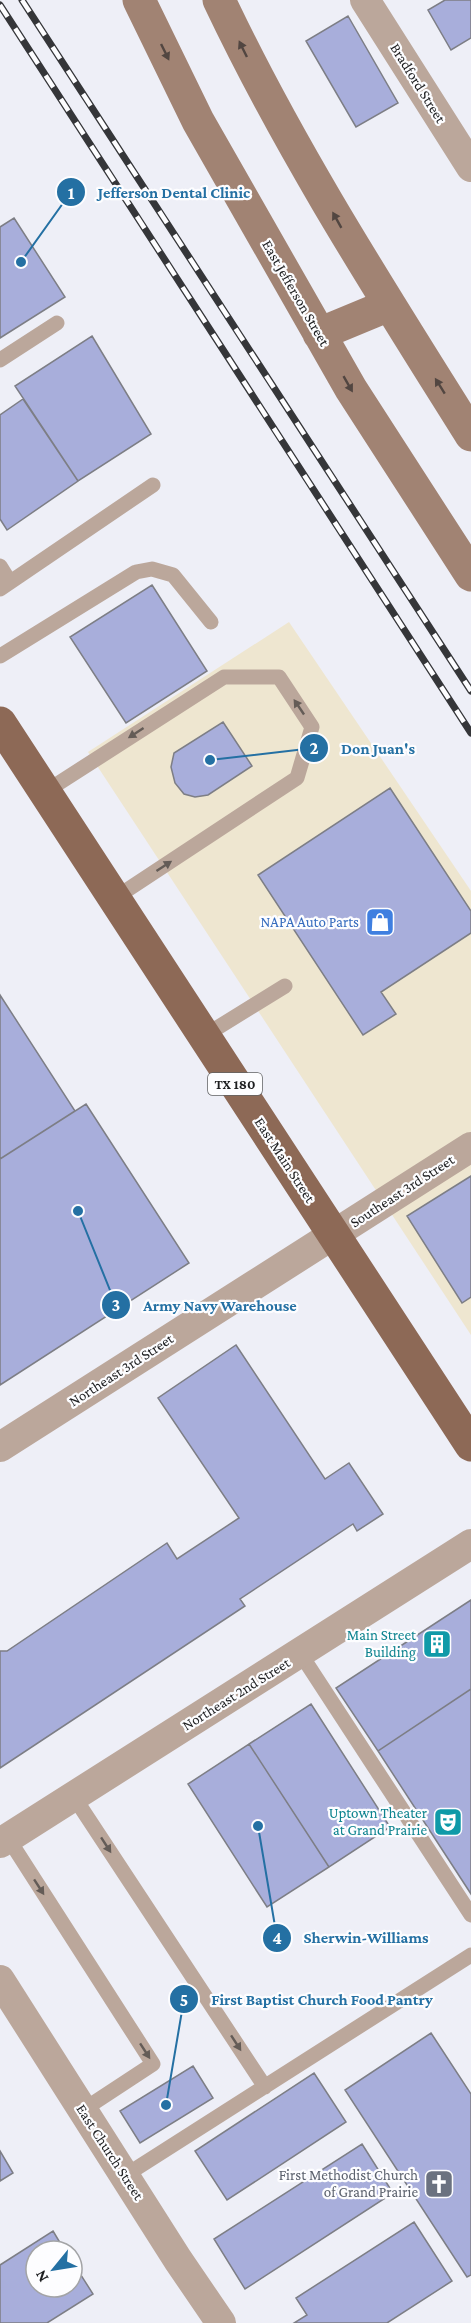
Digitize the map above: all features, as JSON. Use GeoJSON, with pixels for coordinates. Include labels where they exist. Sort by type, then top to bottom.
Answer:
{"type":"FeatureCollection","features":[{"type":"Feature","properties":{"kind":"main road","name":"East Jefferson Street"},"geometry":{"type":"LineString","coordinates":[[139,0],[198,121],[351,389],[470,570]]}},
{"type":"Feature","properties":{"kind":"main road"},"geometry":{"type":"LineString","coordinates":[[219,0],[248,61],[354,250],[471,435]]}},
{"type":"Feature","properties":{"kind":"main road"},"geometry":{"type":"LineString","coordinates":[[319,333],[389,305]]}},
{"type":"Feature","properties":{"kind":"main road","name":"East Main Street"},"geometry":{"type":"LineString","coordinates":[[0,723],[471,1445]]}},
{"type":"Feature","properties":{"kind":"street","name":"Bradford Street"},"geometry":{"type":"LineString","coordinates":[[365,0],[471,167]]}},
{"type":"Feature","properties":{"kind":"street","name":"Southeast 3rd Street"},"geometry":{"type":"LineString","coordinates":[[334,1235],[471,1147]]}},
{"type":"Feature","properties":{"kind":"street","name":"Northeast 3rd Street"},"geometry":{"type":"LineString","coordinates":[[0,1447],[334,1235]]}},
{"type":"Feature","properties":{"kind":"street","name":"Northeast 2nd Street"},"geometry":{"type":"LineString","coordinates":[[4,1840],[471,1544]]}},
{"type":"Feature","properties":{"kind":"street","name":"East Church Street"},"geometry":{"type":"LineString","coordinates":[[4,1994],[126,2175],[178,2260],[221,2323]]}},
{"type":"Feature","properties":{"kind":"lane"},"geometry":{"type":"LineString","coordinates":[[0,360],[57,323]]}},
{"type":"Feature","properties":{"kind":"lane"},"geometry":{"type":"LineString","coordinates":[[0,566],[5,585],[153,485]]}},
{"type":"Feature","properties":{"kind":"lane"},"geometry":{"type":"LineString","coordinates":[[0,657],[136,572],[152,569],[173,574],[212,622]]}},
{"type":"Feature","properties":{"kind":"lane"},"geometry":{"type":"LineString","coordinates":[[45,792],[224,677],[279,677],[312,727],[297,778],[115,898]]}},
{"type":"Feature","properties":{"kind":"lane"},"geometry":{"type":"LineString","coordinates":[[204,1036],[285,986]]}},
{"type":"Feature","properties":{"kind":"lane"},"geometry":{"type":"LineString","coordinates":[[300,1653],[471,1915]]}},
{"type":"Feature","properties":{"kind":"lane"},"geometry":{"type":"LineString","coordinates":[[74,1797],[265,2088]]}},
{"type":"Feature","properties":{"kind":"lane"},"geometry":{"type":"LineString","coordinates":[[4,1840],[153,2064],[83,2110]]}},
{"type":"Feature","properties":{"kind":"lane"},"geometry":{"type":"LineString","coordinates":[[126,2175],[471,1955]]}},
{"type":"Feature","properties":{"kind":"shaded area"},"geometry":{"type":"Polygon","coordinates":[[[289,622],[471,891],[471,1335],[88,752],[289,622]]]}},
{"type":"Feature","properties":{"kind":"building"},"geometry":{"type":"Polygon","coordinates":[[[445,0],[471,0],[471,38],[451,50],[428,10],[445,0]]]}},
{"type":"Feature","properties":{"kind":"building"},"geometry":{"type":"Polygon","coordinates":[[[348,16],[398,103],[356,127],[306,41],[348,16]]]}},
{"type":"Feature","properties":{"kind":"building"},"geometry":{"type":"Polygon","coordinates":[[[14,218],[65,297],[0,338],[0,227],[14,218]]]}},
{"type":"Feature","properties":{"kind":"building"},"geometry":{"type":"Polygon","coordinates":[[[92,336],[151,434],[78,481],[15,386],[92,336]]]}},
{"type":"Feature","properties":{"kind":"building"},"geometry":{"type":"Polygon","coordinates":[[[23,399],[78,481],[7,530],[0,519],[0,415],[23,399]]]}},
{"type":"Feature","properties":{"kind":"building"},"geometry":{"type":"Polygon","coordinates":[[[152,585],[207,671],[126,723],[70,637],[152,585]]]}},
{"type":"Feature","properties":{"kind":"building"},"geometry":{"type":"Polygon","coordinates":[[[223,722],[252,766],[208,795],[195,797],[184,794],[175,783],[171,767],[174,753],[223,722]]]}},
{"type":"Feature","properties":{"kind":"building","name":"NAPA Auto Parts"},"geometry":{"type":"Polygon","coordinates":[[[390,788],[471,911],[471,933],[381,992],[396,1014],[363,1035],[258,875],[390,788]]]}},
{"type":"Feature","properties":{"kind":"building"},"geometry":{"type":"Polygon","coordinates":[[[0,995],[75,1111],[0,1159],[0,995]]]}},
{"type":"Feature","properties":{"kind":"building"},"geometry":{"type":"Polygon","coordinates":[[[86,1104],[189,1263],[0,1385],[0,1159],[86,1104]]]}},
{"type":"Feature","properties":{"kind":"building"},"geometry":{"type":"Polygon","coordinates":[[[471,1176],[471,1297],[462,1303],[407,1216],[471,1176]]]}},
{"type":"Feature","properties":{"kind":"building"},"geometry":{"type":"Polygon","coordinates":[[[236,1345],[325,1479],[349,1463],[383,1514],[357,1531],[353,1524],[240,1599],[245,1606],[0,1768],[0,1651],[7,1651],[167,1543],[177,1559],[239,1518],[158,1398],[236,1345]]]}},
{"type":"Feature","properties":{"kind":"building","name":"Main Street Building"},"geometry":{"type":"Polygon","coordinates":[[[471,1600],[471,1689],[378,1751],[336,1688],[471,1600]]]}},
{"type":"Feature","properties":{"kind":"building","name":"Uptown Theater at Grand Prairie"},"geometry":{"type":"Polygon","coordinates":[[[471,1689],[471,1894],[378,1751],[471,1689]]]}},
{"type":"Feature","properties":{"kind":"building"},"geometry":{"type":"Polygon","coordinates":[[[311,1704],[390,1827],[329,1867],[249,1744],[311,1704]]]}},
{"type":"Feature","properties":{"kind":"building"},"geometry":{"type":"Polygon","coordinates":[[[249,1744],[329,1867],[267,1907],[188,1784],[249,1744]]]}},
{"type":"Feature","properties":{"kind":"building","name":"First Methodist Church of Grand Prairie"},"geometry":{"type":"Polygon","coordinates":[[[431,2033],[471,2094],[471,2275],[467,2277],[345,2090],[431,2033]]]}},
{"type":"Feature","properties":{"kind":"building"},"geometry":{"type":"Polygon","coordinates":[[[193,2066],[213,2098],[140,2143],[120,2111],[193,2066]]]}},
{"type":"Feature","properties":{"kind":"building"},"geometry":{"type":"Polygon","coordinates":[[[314,2073],[346,2122],[227,2200],[195,2151],[314,2073]]]}},
{"type":"Feature","properties":{"kind":"building"},"geometry":{"type":"Polygon","coordinates":[[[362,2144],[393,2193],[245,2289],[214,2239],[362,2144]]]}},
{"type":"Feature","properties":{"kind":"building"},"geometry":{"type":"Polygon","coordinates":[[[0,2151],[13,2173],[0,2181],[0,2151]]]}},
{"type":"Feature","properties":{"kind":"building"},"geometry":{"type":"Polygon","coordinates":[[[414,2222],[452,2281],[387,2323],[294,2323],[307,2315],[296,2298],[414,2222]]]}},
{"type":"Feature","properties":{"kind":"building"},"geometry":{"type":"Polygon","coordinates":[[[53,2231],[58,2239],[41,2239],[53,2231]]]}},
{"type":"Feature","properties":{"kind":"building"},"geometry":{"type":"Polygon","coordinates":[[[24,2250],[24,2299],[84,2299],[84,2280],[93,2294],[47,2323],[0,2323],[0,2265],[24,2250]]]}},
{"type":"Feature","properties":{"kind":"railway"},"geometry":{"type":"LineString","coordinates":[[22,0],[471,691]]}},
{"type":"Feature","properties":{"kind":"railway"},"geometry":{"type":"LineString","coordinates":[[0,5],[471,733]]}},
{"type":"Feature","properties":{"kind":"place","name":"Jefferson Dental Clinic"},"geometry":{"type":"Point","coordinates":[21,262]}},
{"type":"Feature","properties":{"kind":"place","name":"Don Juan's"},"geometry":{"type":"Point","coordinates":[210,760]}},
{"type":"Feature","properties":{"kind":"place","name":"NAPA Auto Parts"},"geometry":{"type":"Point","coordinates":[380,922]}},
{"type":"Feature","properties":{"kind":"place","name":"Army Navy Warehouse"},"geometry":{"type":"Point","coordinates":[78,1211]}},
{"type":"Feature","properties":{"kind":"place","name":"Main Street Building"},"geometry":{"type":"Point","coordinates":[437,1644]}},
{"type":"Feature","properties":{"kind":"place","name":"Uptown Theater at Grand Prairie"},"geometry":{"type":"Point","coordinates":[448,1822]}},
{"type":"Feature","properties":{"kind":"place","name":"Sherwin-Williams"},"geometry":{"type":"Point","coordinates":[258,1826]}},
{"type":"Feature","properties":{"kind":"place","name":"First Baptist Church Food Pantry"},"geometry":{"type":"Point","coordinates":[166,2105]}},
{"type":"Feature","properties":{"kind":"place","name":"First Methodist Church of Grand Prairie"},"geometry":{"type":"Point","coordinates":[439,2184]}}]}
